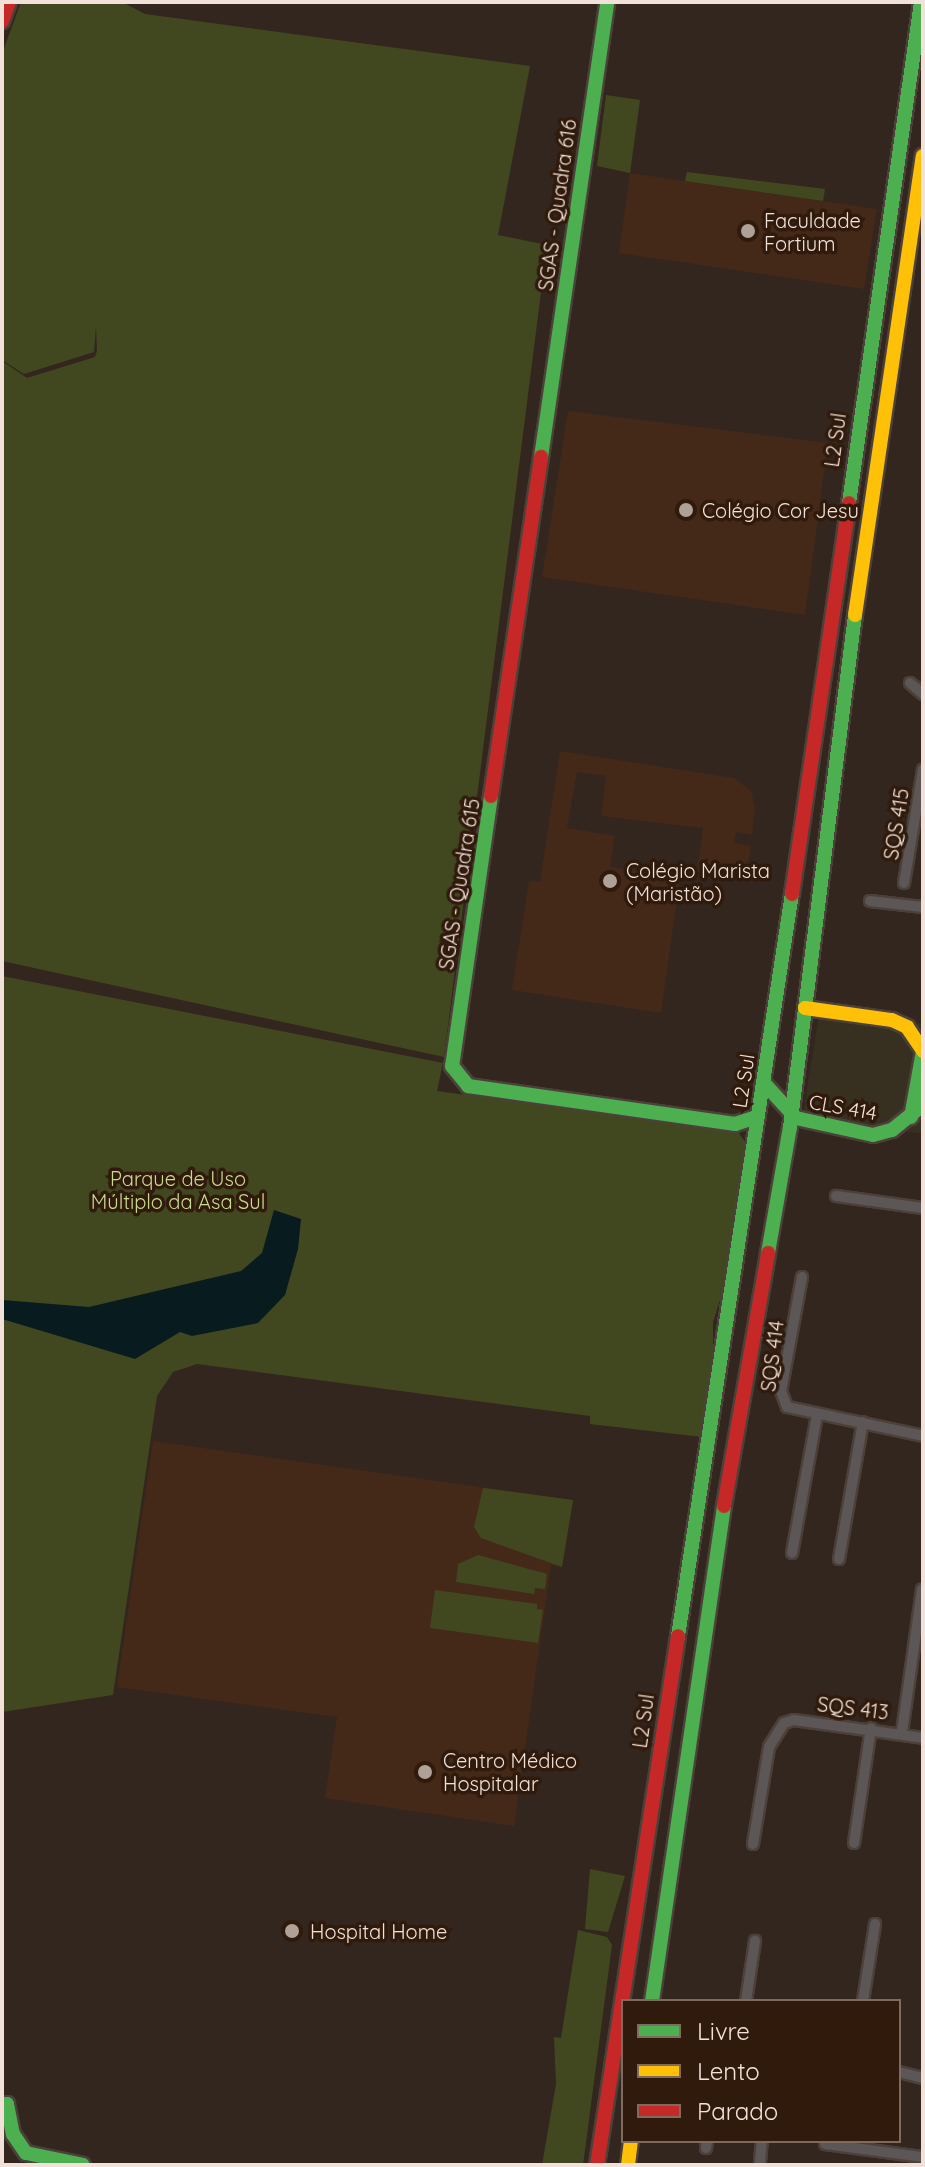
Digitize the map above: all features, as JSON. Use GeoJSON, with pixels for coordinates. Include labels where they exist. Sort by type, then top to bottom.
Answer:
{"type":"FeatureCollection","features":[{"type":"Feature","properties":{"kind":"main road"},"geometry":{"type":"LineString","coordinates":[[2,21],[9,2]]}},
{"type":"Feature","properties":{"kind":"main road","name":"SGAS - Quadra 616"},"geometry":{"type":"LineString","coordinates":[[547,413],[607,2]]}},
{"type":"Feature","properties":{"kind":"main road","name":"L2 Sul"},"geometry":{"type":"LineString","coordinates":[[627,1999],[921,2]]}},
{"type":"Feature","properties":{"kind":"main road"},"geometry":{"type":"LineString","coordinates":[[652,1999],[731,1458],[791,1116],[815,914],[923,156]]}},
{"type":"Feature","properties":{"kind":"main road"},"geometry":{"type":"LineString","coordinates":[[879,281],[889,287],[904,283]]}},
{"type":"Feature","properties":{"kind":"main road","name":"SGAS - Quadra 615"},"geometry":{"type":"LineString","coordinates":[[547,413],[452,1066],[468,1086],[735,1124],[757,1117]]}},
{"type":"Feature","properties":{"kind":"main road"},"geometry":{"type":"LineString","coordinates":[[788,908],[803,907],[815,914]]}},
{"type":"Feature","properties":{"kind":"main road"},"geometry":{"type":"LineString","coordinates":[[805,1008],[892,1020],[907,1027],[923,1051],[911,1118]]}},
{"type":"Feature","properties":{"kind":"main road","name":"CLS 414"},"geometry":{"type":"LineString","coordinates":[[763,1082],[791,1116],[873,1135],[911,1118],[923,1105]]}},
{"type":"Feature","properties":{"kind":"main road"},"geometry":{"type":"LineString","coordinates":[[735,1124],[754,1141]]}},
{"type":"Feature","properties":{"kind":"main road"},"geometry":{"type":"LineString","coordinates":[[745,1200],[766,1209],[776,1205]]}},
{"type":"Feature","properties":{"kind":"main road","name":"L2 Sul"},"geometry":{"type":"LineString","coordinates":[[597,2165],[616,2085],[621,2038]]}},
{"type":"Feature","properties":{"kind":"main road"},"geometry":{"type":"LineString","coordinates":[[2,2104],[26,2153],[83,2165]]}},
{"type":"Feature","properties":{"kind":"main road"},"geometry":{"type":"LineString","coordinates":[[628,2165],[631,2143]]}},
{"type":"Feature","properties":{"kind":"street"},"geometry":{"type":"LineString","coordinates":[[910,683],[923,694]]}},
{"type":"Feature","properties":{"kind":"street","name":"SQS 415"},"geometry":{"type":"LineString","coordinates":[[904,883],[923,770]]}},
{"type":"Feature","properties":{"kind":"street"},"geometry":{"type":"LineString","coordinates":[[870,901],[923,907]]}},
{"type":"Feature","properties":{"kind":"street"},"geometry":{"type":"LineString","coordinates":[[836,1196],[923,1208]]}},
{"type":"Feature","properties":{"kind":"street","name":"SQS 414"},"geometry":{"type":"LineString","coordinates":[[802,1277],[781,1398],[794,1412],[863,1422],[923,1436]]}},
{"type":"Feature","properties":{"kind":"street"},"geometry":{"type":"LineString","coordinates":[[792,1553],[817,1416]]}},
{"type":"Feature","properties":{"kind":"street"},"geometry":{"type":"LineString","coordinates":[[839,1559],[863,1422]]}},
{"type":"Feature","properties":{"kind":"street","name":"SQS 413"},"geometry":{"type":"LineString","coordinates":[[902,1732],[922,1589]]}},
{"type":"Feature","properties":{"kind":"street","name":"SQS 413"},"geometry":{"type":"LineString","coordinates":[[753,1844],[769,1747],[780,1726],[794,1720],[902,1732],[923,1738]]}},
{"type":"Feature","properties":{"kind":"street"},"geometry":{"type":"LineString","coordinates":[[854,1843],[871,1728]]}},
{"type":"Feature","properties":{"kind":"street"},"geometry":{"type":"LineString","coordinates":[[863,1999],[875,1924]]}},
{"type":"Feature","properties":{"kind":"street"},"geometry":{"type":"LineString","coordinates":[[746,1999],[755,1941]]}},
{"type":"Feature","properties":{"kind":"street"},"geometry":{"type":"LineString","coordinates":[[901,2072],[923,2078]]}},
{"type":"Feature","properties":{"kind":"street"},"geometry":{"type":"LineString","coordinates":[[760,2162],[762,2143]]}},
{"type":"Feature","properties":{"kind":"street"},"geometry":{"type":"LineString","coordinates":[[825,2144],[923,2156]]}},
{"type":"Feature","properties":{"kind":"shaded area","name":"Faculdade Fortium"},"geometry":{"type":"Polygon","coordinates":[[[630,173],[877,209],[864,289],[619,253],[630,173]]]}},
{"type":"Feature","properties":{"kind":"shaded area","name":"Colégio Cor Jesu"},"geometry":{"type":"Polygon","coordinates":[[[568,411],[828,443],[805,615],[542,577],[568,411]]]}},
{"type":"Feature","properties":{"kind":"shaded area","name":"Colégio Marista (Maristão)"},"geometry":{"type":"Polygon","coordinates":[[[560,751],[734,778],[751,791],[755,808],[752,835],[736,832],[734,843],[751,846],[745,880],[697,872],[703,828],[601,816],[606,776],[577,772],[567,828],[615,836],[610,867],[680,877],[661,1013],[512,990],[529,881],[540,882],[560,751]]]}},
{"type":"Feature","properties":{"kind":"shaded area"},"geometry":{"type":"Polygon","coordinates":[[[820,1008],[923,1024],[923,1134],[803,1115],[820,1008]]]}},
{"type":"Feature","properties":{"kind":"shaded area"},"geometry":{"type":"Polygon","coordinates":[[[274,1210],[301,1219],[298,1249],[285,1295],[258,1323],[192,1336],[180,1332],[135,1359],[2,1319],[2,1300],[89,1307],[241,1271],[262,1253],[274,1210]]]}},
{"type":"Feature","properties":{"kind":"shaded area"},"geometry":{"type":"Polygon","coordinates":[[[153,1441],[573,1500],[562,1567],[551,1565],[514,1826],[325,1798],[337,1717],[117,1687],[153,1441]]]}},
{"type":"Feature","properties":{"kind":"green space"},"geometry":{"type":"Polygon","coordinates":[[[21,2],[122,2],[145,14],[530,66],[498,235],[547,245],[444,1057],[2,961],[2,361],[27,378],[95,357],[97,351],[96,326],[94,352],[24,374],[2,360],[2,54],[21,2]]]}},
{"type":"Feature","properties":{"kind":"green space"},"geometry":{"type":"Polygon","coordinates":[[[606,95],[640,100],[630,173],[597,166],[606,95]]]}},
{"type":"Feature","properties":{"kind":"green space"},"geometry":{"type":"Polygon","coordinates":[[[687,172],[825,189],[823,201],[685,181],[687,172]]]}},
{"type":"Feature","properties":{"kind":"green space","name":"Parque de Uso Múltiplo da Asa Sul"},"geometry":{"type":"Polygon","coordinates":[[[2,976],[443,1063],[437,1091],[738,1132],[748,1146],[728,1275],[713,1322],[713,1370],[702,1437],[590,1424],[590,1416],[197,1364],[173,1372],[157,1396],[113,1695],[2,1712],[2,976]]]}},
{"type":"Feature","properties":{"kind":"green space"},"geometry":{"type":"Polygon","coordinates":[[[483,1488],[573,1500],[562,1567],[481,1538],[474,1527],[483,1488]]]}},
{"type":"Feature","properties":{"kind":"green space"},"geometry":{"type":"Polygon","coordinates":[[[478,1555],[547,1574],[545,1589],[535,1588],[534,1594],[456,1582],[458,1564],[478,1555]]]}},
{"type":"Feature","properties":{"kind":"green space"},"geometry":{"type":"Polygon","coordinates":[[[435,1590],[537,1604],[537,1609],[543,1610],[538,1643],[430,1628],[435,1590]]]}},
{"type":"Feature","properties":{"kind":"green space"},"geometry":{"type":"Polygon","coordinates":[[[590,1869],[625,1876],[608,1932],[585,1929],[590,1869]]]}},
{"type":"Feature","properties":{"kind":"green space"},"geometry":{"type":"Polygon","coordinates":[[[578,1930],[607,1937],[612,1945],[583,2165],[542,2165],[556,2084],[554,2037],[561,2038],[578,1930]]]}},
{"type":"Feature","properties":{"kind":"traffic: fast"},"geometry":{"type":"LineString","coordinates":[[541,457],[607,2]]}},
{"type":"Feature","properties":{"kind":"traffic: fast"},"geometry":{"type":"LineString","coordinates":[[849,503],[921,2]]}},
{"type":"Feature","properties":{"kind":"traffic: fast"},"geometry":{"type":"LineString","coordinates":[[768,1253],[790,1127],[855,615]]}},
{"type":"Feature","properties":{"kind":"traffic: fast"},"geometry":{"type":"LineString","coordinates":[[491,796],[452,1066],[468,1086],[735,1124],[757,1117]]}},
{"type":"Feature","properties":{"kind":"traffic: fast"},"geometry":{"type":"LineString","coordinates":[[678,1636],[792,894]]}},
{"type":"Feature","properties":{"kind":"traffic: fast"},"geometry":{"type":"LineString","coordinates":[[911,1117],[923,1051]]}},
{"type":"Feature","properties":{"kind":"traffic: fast"},"geometry":{"type":"LineString","coordinates":[[763,1082],[796,1118],[873,1135],[892,1130],[923,1105]]}},
{"type":"Feature","properties":{"kind":"traffic: fast"},"geometry":{"type":"LineString","coordinates":[[652,1999],[724,1506]]}},
{"type":"Feature","properties":{"kind":"traffic: fast"},"geometry":{"type":"LineString","coordinates":[[2,2104],[7,2104],[13,2134],[26,2153],[83,2165]]}},
{"type":"Feature","properties":{"kind":"traffic: slow"},"geometry":{"type":"LineString","coordinates":[[855,615],[923,156]]}},
{"type":"Feature","properties":{"kind":"traffic: slow"},"geometry":{"type":"LineString","coordinates":[[805,1008],[892,1020],[907,1027],[923,1051]]}},
{"type":"Feature","properties":{"kind":"traffic: slow"},"geometry":{"type":"LineString","coordinates":[[628,2165],[631,2143]]}},
{"type":"Feature","properties":{"kind":"traffic: jam"},"geometry":{"type":"LineString","coordinates":[[2,21],[9,2]]}},
{"type":"Feature","properties":{"kind":"traffic: jam"},"geometry":{"type":"LineString","coordinates":[[491,796],[541,457]]}},
{"type":"Feature","properties":{"kind":"traffic: jam"},"geometry":{"type":"LineString","coordinates":[[792,894],[849,503]]}},
{"type":"Feature","properties":{"kind":"traffic: jam"},"geometry":{"type":"LineString","coordinates":[[724,1506],[768,1253]]}},
{"type":"Feature","properties":{"kind":"traffic: jam"},"geometry":{"type":"LineString","coordinates":[[622,1999],[678,1636]]}},
{"type":"Feature","properties":{"kind":"traffic: jam"},"geometry":{"type":"LineString","coordinates":[[597,2165],[621,2008]]}},
{"type":"Feature","properties":{"kind":"place","name":"Faculdade Fortium"},"geometry":{"type":"Point","coordinates":[748,231]}},
{"type":"Feature","properties":{"kind":"place","name":"Colégio Cor Jesu"},"geometry":{"type":"Point","coordinates":[686,510]}},
{"type":"Feature","properties":{"kind":"place","name":"Colégio Marista (Maristão)"},"geometry":{"type":"Point","coordinates":[610,881]}},
{"type":"Feature","properties":{"kind":"place","name":"Centro Médico Hospitalar"},"geometry":{"type":"Point","coordinates":[425,1772]}},
{"type":"Feature","properties":{"kind":"place","name":"Hospital Home"},"geometry":{"type":"Point","coordinates":[292,1931]}}]}
